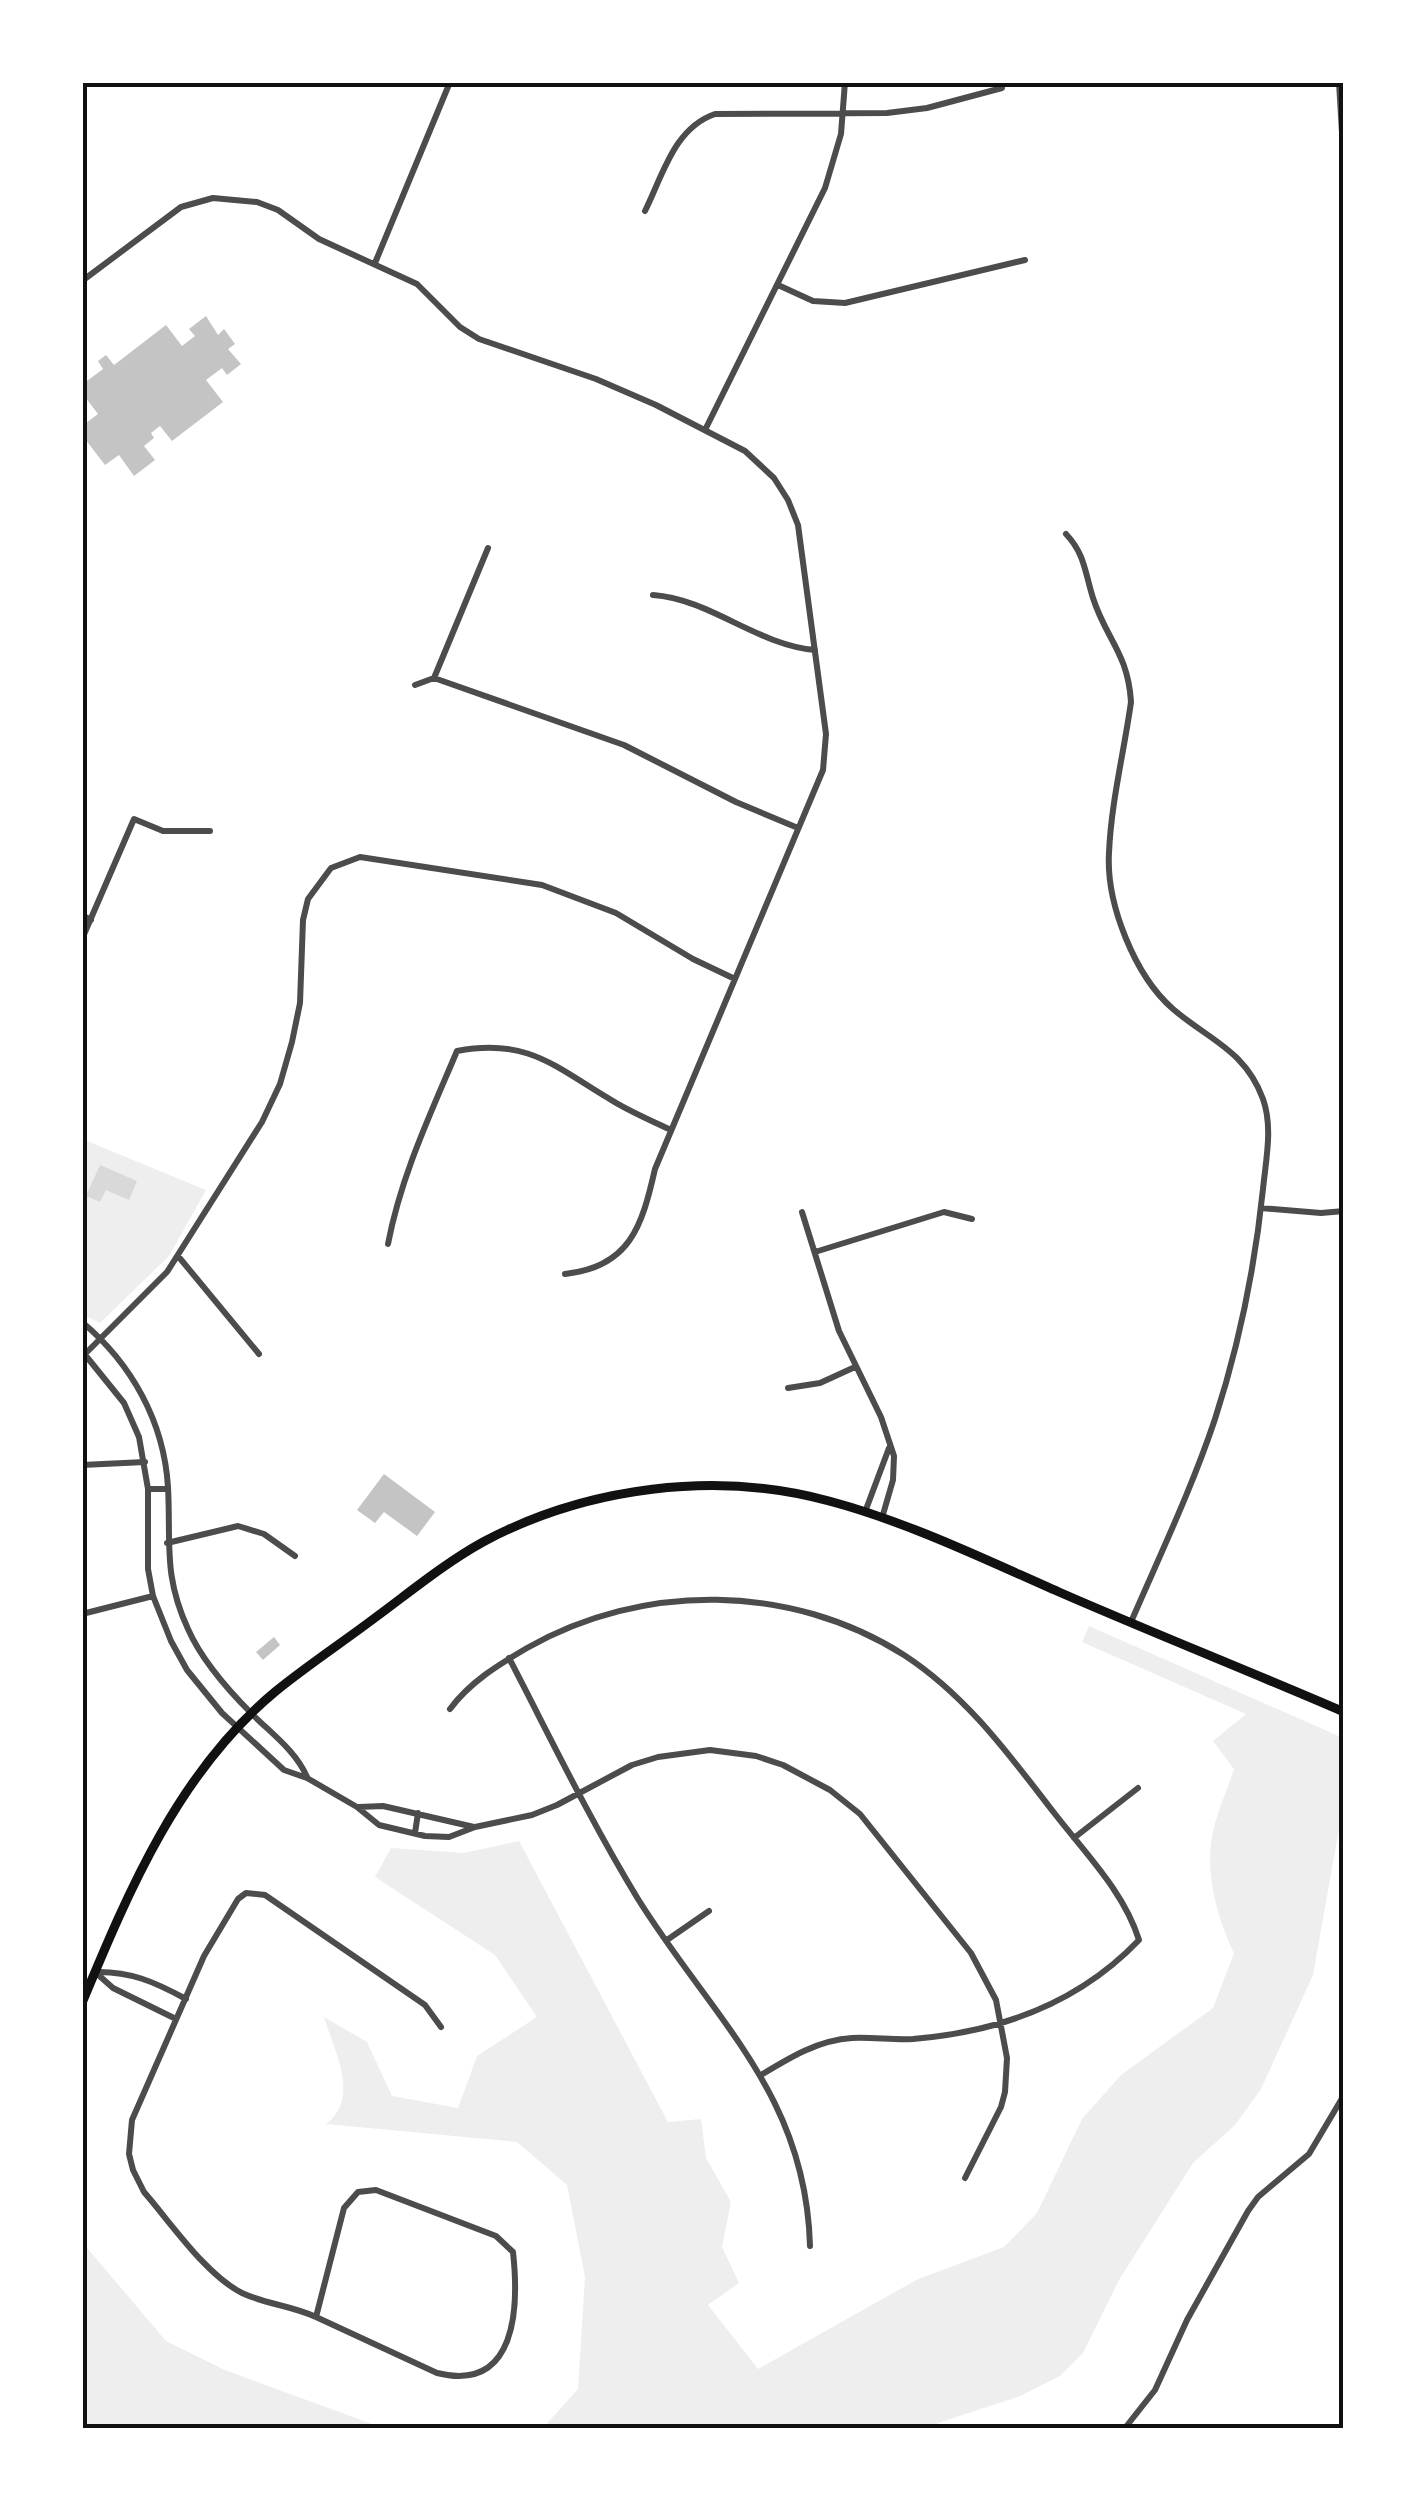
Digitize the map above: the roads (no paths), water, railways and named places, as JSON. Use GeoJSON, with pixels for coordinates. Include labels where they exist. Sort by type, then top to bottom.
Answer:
{"type":"FeatureCollection","features":[{"type":"Feature","properties":{"kind":"main road"},"geometry":{"type":"LineString","coordinates":[[82,2003],[129,1894],[162,1830],[192,1784],[275,1692],[439,1570],[484,1542],[576,1506],[631,1492],[712,1486],[778,1491],[827,1500],[882,1518],[1344,1712]]}},
{"type":"Feature","properties":{"kind":"street"},"geometry":{"type":"LineString","coordinates":[[376,263],[450,82]]}},
{"type":"Feature","properties":{"kind":"street"},"geometry":{"type":"LineString","coordinates":[[705,430],[824,188],[841,134],[844,82]]}},
{"type":"Feature","properties":{"kind":"street"},"geometry":{"type":"LineString","coordinates":[[1339,82],[1344,166]]}},
{"type":"Feature","properties":{"kind":"street"},"geometry":{"type":"LineString","coordinates":[[645,211],[681,136],[696,120],[714,114],[907,112],[1002,88]]}},
{"type":"Feature","properties":{"kind":"street"},"geometry":{"type":"LineString","coordinates":[[82,281],[171,212],[213,198],[257,202],[278,210],[318,240],[416,284],[460,327],[479,339],[596,379],[705,430],[756,459],[788,500],[801,542],[815,650],[826,746],[822,770],[671,1130],[631,1241],[598,1268],[565,1274]]}},
{"type":"Feature","properties":{"kind":"street"},"geometry":{"type":"LineString","coordinates":[[778,285],[813,301],[844,303],[1025,260]]}},
{"type":"Feature","properties":{"kind":"street"},"geometry":{"type":"LineString","coordinates":[[1066,534],[1084,559],[1094,600],[1118,646],[1130,689],[1108,855],[1123,931],[1136,963],[1156,992],[1181,1016],[1225,1044],[1254,1080],[1268,1124],[1261,1208],[1235,1351],[1214,1420],[1131,1624]]}},
{"type":"Feature","properties":{"kind":"street"},"geometry":{"type":"LineString","coordinates":[[434,678],[488,548]]}},
{"type":"Feature","properties":{"kind":"street"},"geometry":{"type":"LineString","coordinates":[[652,595],[676,598],[777,643],[815,650]]}},
{"type":"Feature","properties":{"kind":"street"},"geometry":{"type":"LineString","coordinates":[[415,686],[434,678],[624,745],[736,802],[798,828]]}},
{"type":"Feature","properties":{"kind":"street"},"geometry":{"type":"LineString","coordinates":[[82,939],[134,819],[163,831],[210,831]]}},
{"type":"Feature","properties":{"kind":"street"},"geometry":{"type":"LineString","coordinates":[[735,979],[616,913],[542,884],[360,857],[330,868],[308,899],[303,920],[300,1002],[280,1084],[262,1122],[178,1256],[150,1290],[84,1352],[124,1403],[139,1437],[148,1490],[148,1569],[153,1596],[171,1642],[187,1670],[222,1713],[284,1770],[307,1778],[357,1807],[379,1825],[449,1837],[532,1815],[632,1765],[710,1750],[756,1756],[808,1776],[860,1814],[939,1911],[987,1978],[1002,2024],[1008,2058],[1004,2092],[964,2178]]}},
{"type":"Feature","properties":{"kind":"street"},"geometry":{"type":"LineString","coordinates":[[82,915],[91,920]]}},
{"type":"Feature","properties":{"kind":"street"},"geometry":{"type":"LineString","coordinates":[[388,1244],[408,1166],[457,1051],[502,1047],[542,1057],[610,1100],[671,1130]]}},
{"type":"Feature","properties":{"kind":"street"},"geometry":{"type":"LineString","coordinates":[[1261,1208],[1344,1211]]}},
{"type":"Feature","properties":{"kind":"street"},"geometry":{"type":"LineString","coordinates":[[802,1212],[838,1331],[881,1416],[890,1447],[894,1468],[882,1518]]}},
{"type":"Feature","properties":{"kind":"street"},"geometry":{"type":"LineString","coordinates":[[814,1252],[944,1212],[972,1219]]}},
{"type":"Feature","properties":{"kind":"street"},"geometry":{"type":"LineString","coordinates":[[178,1256],[259,1354]]}},
{"type":"Feature","properties":{"kind":"street"},"geometry":{"type":"LineString","coordinates":[[82,1322],[124,1366],[149,1409],[165,1459],[173,1590],[190,1634],[224,1683],[300,1760],[307,1778]]}},
{"type":"Feature","properties":{"kind":"street"},"geometry":{"type":"LineString","coordinates":[[788,1388],[820,1383],[854,1367]]}},
{"type":"Feature","properties":{"kind":"street"},"geometry":{"type":"LineString","coordinates":[[865,1512],[890,1447]]}},
{"type":"Feature","properties":{"kind":"street"},"geometry":{"type":"LineString","coordinates":[[82,1465],[145,1462]]}},
{"type":"Feature","properties":{"kind":"street"},"geometry":{"type":"LineString","coordinates":[[882,1469],[894,1468]]}},
{"type":"Feature","properties":{"kind":"street"},"geometry":{"type":"LineString","coordinates":[[148,1490],[168,1489]]}},
{"type":"Feature","properties":{"kind":"street"},"geometry":{"type":"LineString","coordinates":[[168,1543],[238,1526],[264,1534],[295,1556]]}},
{"type":"Feature","properties":{"kind":"street"},"geometry":{"type":"LineString","coordinates":[[82,1614],[153,1596]]}},
{"type":"Feature","properties":{"kind":"street"},"geometry":{"type":"LineString","coordinates":[[450,1709],[466,1688],[509,1658],[573,1625],[664,1602],[741,1600],[801,1610],[852,1627],[904,1655],[984,1723],[1122,1901],[1140,1940],[1082,1988],[1002,2024],[909,2039],[837,2040],[799,2052],[761,2075]]}},
{"type":"Feature","properties":{"kind":"street"},"geometry":{"type":"LineString","coordinates":[[509,1658],[640,1901],[761,2075],[782,2115],[800,2164],[810,2246]]}},
{"type":"Feature","properties":{"kind":"street"},"geometry":{"type":"LineString","coordinates":[[1074,1838],[1138,1788]]}},
{"type":"Feature","properties":{"kind":"street"},"geometry":{"type":"LineString","coordinates":[[357,1807],[383,1806],[475,1828]]}},
{"type":"Feature","properties":{"kind":"street"},"geometry":{"type":"LineString","coordinates":[[415,1833],[418,1813]]}},
{"type":"Feature","properties":{"kind":"street"},"geometry":{"type":"LineString","coordinates":[[316,2317],[344,2208],[358,2192],[376,2190],[394,2196],[496,2236],[513,2252],[513,2332],[498,2359],[470,2376],[438,2372],[316,2317],[245,2294],[224,2282],[136,2178],[129,2154],[132,2120],[204,1956],[238,1899],[246,1893],[265,1895],[281,1906],[425,2006],[441,2028]]}},
{"type":"Feature","properties":{"kind":"street"},"geometry":{"type":"LineString","coordinates":[[667,1940],[709,1911]]}},
{"type":"Feature","properties":{"kind":"street"},"geometry":{"type":"LineString","coordinates":[[95,1972],[126,1972],[160,1984],[186,1999]]}},
{"type":"Feature","properties":{"kind":"street"},"geometry":{"type":"LineString","coordinates":[[95,1972],[113,1988],[176,2020]]}},
{"type":"Feature","properties":{"kind":"street"},"geometry":{"type":"LineString","coordinates":[[1125,2428],[1156,2390],[1187,2320],[1248,2211],[1258,2197],[1309,2154],[1344,2095]]}}]}
